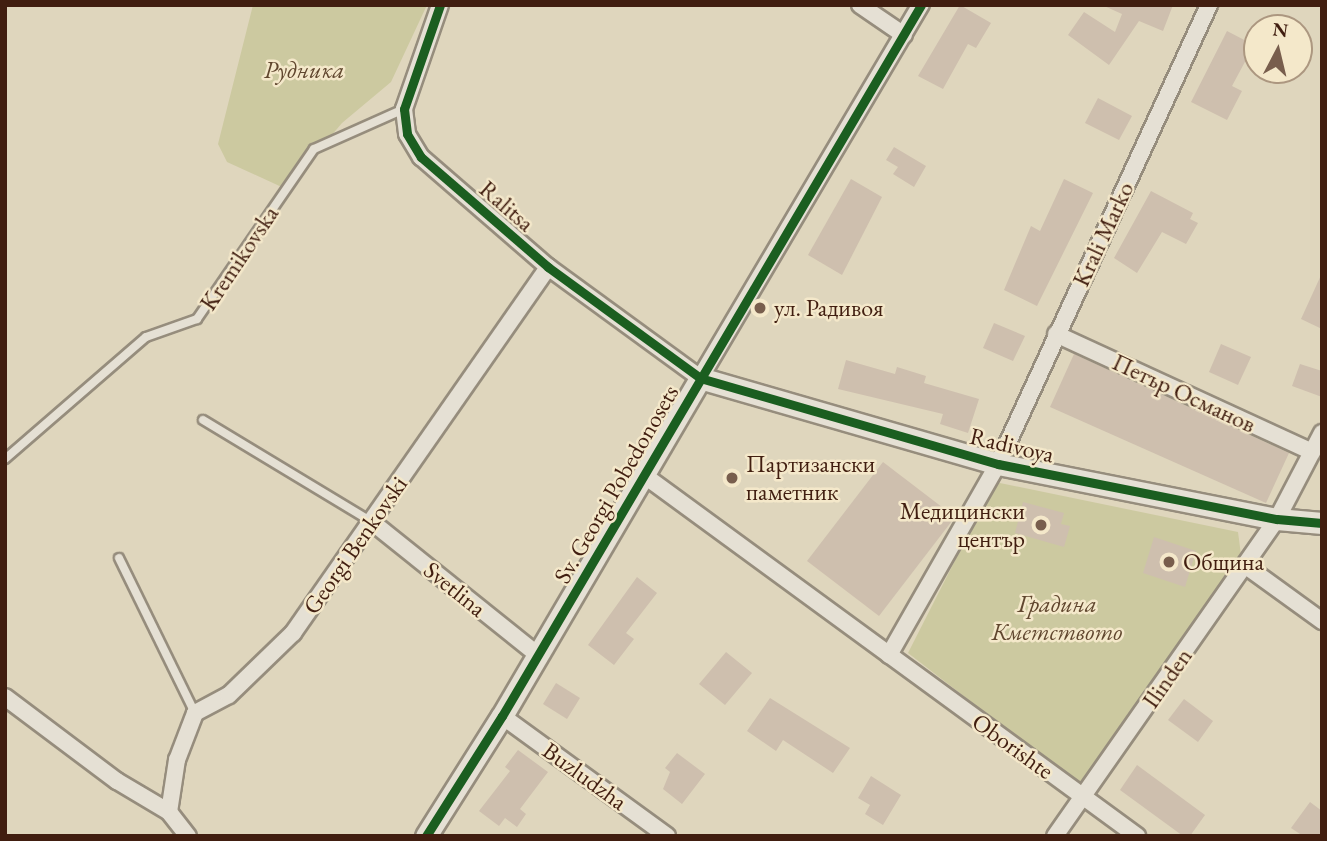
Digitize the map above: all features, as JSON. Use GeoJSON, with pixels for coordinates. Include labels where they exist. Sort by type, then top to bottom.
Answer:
{"type":"FeatureCollection","features":[{"type":"Feature","properties":{"kind":"street"},"geometry":{"type":"LineString","coordinates":[[404,109],[440,5]]}},
{"type":"Feature","properties":{"kind":"street"},"geometry":{"type":"LineString","coordinates":[[859,5],[904,35]]}},
{"type":"Feature","properties":{"kind":"street","name":"Sv. Georgi Pobedonosets"},"geometry":{"type":"LineString","coordinates":[[426,836],[502,716],[645,476],[921,5]]}},
{"type":"Feature","properties":{"kind":"street","name":"Krali Marko"},"geometry":{"type":"LineString","coordinates":[[998,464],[1209,5]]}},
{"type":"Feature","properties":{"kind":"street","name":"Ralitsa"},"geometry":{"type":"LineString","coordinates":[[404,109],[407,134],[421,157],[548,267],[700,378]]}},
{"type":"Feature","properties":{"kind":"street","name":"Georgi Benkovski"},"geometry":{"type":"LineString","coordinates":[[195,713],[229,695],[263,667],[293,633],[548,267]]}},
{"type":"Feature","properties":{"kind":"street","name":"Петър Османов"},"geometry":{"type":"LineString","coordinates":[[1056,334],[1312,452]]}},
{"type":"Feature","properties":{"kind":"street","name":"Radivoya"},"geometry":{"type":"LineString","coordinates":[[700,378],[998,464],[1278,519],[1322,523]]}},
{"type":"Feature","properties":{"kind":"street","name":"Ilinden"},"geometry":{"type":"LineString","coordinates":[[1055,836],[1278,519],[1322,433]]}},
{"type":"Feature","properties":{"kind":"street"},"geometry":{"type":"LineString","coordinates":[[889,655],[998,464]]}},
{"type":"Feature","properties":{"kind":"street","name":"Oborishte"},"geometry":{"type":"LineString","coordinates":[[645,476],[1137,836]]}},
{"type":"Feature","properties":{"kind":"street","name":"Svetlina"},"geometry":{"type":"LineString","coordinates":[[372,522],[538,655]]}},
{"type":"Feature","properties":{"kind":"street"},"geometry":{"type":"LineString","coordinates":[[1246,566],[1322,621]]}},
{"type":"Feature","properties":{"kind":"street"},"geometry":{"type":"LineString","coordinates":[[5,698],[117,781],[169,812],[188,836]]}},
{"type":"Feature","properties":{"kind":"street"},"geometry":{"type":"LineString","coordinates":[[169,812],[180,751],[195,713]]}},
{"type":"Feature","properties":{"kind":"street","name":"Buzludzha"},"geometry":{"type":"LineString","coordinates":[[502,716],[667,836]]}},
{"type":"Feature","properties":{"kind":"lane","name":"Kremikovska"},"geometry":{"type":"LineString","coordinates":[[5,459],[146,337],[197,319],[314,149],[404,109]]}},
{"type":"Feature","properties":{"kind":"lane"},"geometry":{"type":"LineString","coordinates":[[203,420],[372,522]]}},
{"type":"Feature","properties":{"kind":"lane"},"geometry":{"type":"LineString","coordinates":[[119,558],[195,713]]}},
{"type":"Feature","properties":{"kind":"green space","name":"Рудника"},"geometry":{"type":"Polygon","coordinates":[[[253,5],[427,5],[391,82],[342,123],[286,189],[227,162],[218,144],[253,5]]]}},
{"type":"Feature","properties":{"kind":"green space","name":"Градина Кметството"},"geometry":{"type":"Polygon","coordinates":[[[995,482],[1238,532],[1241,555],[1080,786],[908,653],[995,482]]]}},
{"type":"Feature","properties":{"kind":"building"},"geometry":{"type":"Polygon","coordinates":[[[960,5],[991,23],[976,48],[968,44],[943,89],[918,76],[960,5]]]}},
{"type":"Feature","properties":{"kind":"building"},"geometry":{"type":"Polygon","coordinates":[[[1102,5],[1173,5],[1163,31],[1139,21],[1109,65],[1068,35],[1084,12],[1115,32],[1122,14],[1102,5]]]}},
{"type":"Feature","properties":{"kind":"building"},"geometry":{"type":"Polygon","coordinates":[[[1227,31],[1243,39],[1243,66],[1232,86],[1242,91],[1227,120],[1191,102],[1227,31]]]}},
{"type":"Feature","properties":{"kind":"building"},"geometry":{"type":"Polygon","coordinates":[[[1098,98],[1132,116],[1119,140],[1085,123],[1098,98]]]}},
{"type":"Feature","properties":{"kind":"building"},"geometry":{"type":"Polygon","coordinates":[[[894,147],[926,166],[914,187],[893,174],[898,167],[886,160],[894,147]]]}},
{"type":"Feature","properties":{"kind":"building"},"geometry":{"type":"Polygon","coordinates":[[[851,179],[882,197],[842,275],[808,255],[851,179]]]}},
{"type":"Feature","properties":{"kind":"building"},"geometry":{"type":"Polygon","coordinates":[[[1064,179],[1093,193],[1037,306],[1004,290],[1031,226],[1040,231],[1064,179]]]}},
{"type":"Feature","properties":{"kind":"building"},"geometry":{"type":"Polygon","coordinates":[[[1151,191],[1193,213],[1190,219],[1198,223],[1186,244],[1162,232],[1137,273],[1114,258],[1151,191]]]}},
{"type":"Feature","properties":{"kind":"building"},"geometry":{"type":"Polygon","coordinates":[[[1322,273],[1322,329],[1301,319],[1322,273]]]}},
{"type":"Feature","properties":{"kind":"building"},"geometry":{"type":"Polygon","coordinates":[[[994,323],[1025,336],[1013,361],[983,348],[994,323]]]}},
{"type":"Feature","properties":{"kind":"building"},"geometry":{"type":"Polygon","coordinates":[[[1221,344],[1251,357],[1238,385],[1209,372],[1221,344]]]}},
{"type":"Feature","properties":{"kind":"building"},"geometry":{"type":"Polygon","coordinates":[[[1074,354],[1289,453],[1266,503],[1050,407],[1074,354]]]}},
{"type":"Feature","properties":{"kind":"building"},"geometry":{"type":"Polygon","coordinates":[[[846,360],[895,374],[897,367],[926,376],[924,383],[979,399],[968,433],[940,424],[943,414],[838,389],[846,360]]]}},
{"type":"Feature","properties":{"kind":"building"},"geometry":{"type":"Polygon","coordinates":[[[1300,364],[1322,371],[1322,397],[1292,386],[1300,364]]]}},
{"type":"Feature","properties":{"kind":"building"},"geometry":{"type":"Polygon","coordinates":[[[883,462],[955,517],[879,616],[807,561],[883,462]]]}},
{"type":"Feature","properties":{"kind":"building","name":"Медицински център"},"geometry":{"type":"Polygon","coordinates":[[[1023,502],[1064,513],[1061,524],[1070,526],[1064,547],[1015,533],[1023,502]]]}},
{"type":"Feature","properties":{"kind":"building","name":"Община"},"geometry":{"type":"Polygon","coordinates":[[[1154,537],[1196,551],[1185,587],[1143,573],[1154,537]]]}},
{"type":"Feature","properties":{"kind":"building"},"geometry":{"type":"Polygon","coordinates":[[[637,577],[657,593],[626,633],[634,639],[614,665],[588,645],[637,577]]]}},
{"type":"Feature","properties":{"kind":"building"},"geometry":{"type":"Polygon","coordinates":[[[726,652],[752,673],[725,705],[699,684],[726,652]]]}},
{"type":"Feature","properties":{"kind":"building"},"geometry":{"type":"Polygon","coordinates":[[[556,683],[580,698],[567,719],[543,704],[556,683]]]}},
{"type":"Feature","properties":{"kind":"building"},"geometry":{"type":"Polygon","coordinates":[[[770,698],[850,748],[833,773],[783,740],[776,751],[747,731],[770,698]]]}},
{"type":"Feature","properties":{"kind":"building"},"geometry":{"type":"Polygon","coordinates":[[[1184,699],[1213,721],[1198,742],[1168,720],[1184,699]]]}},
{"type":"Feature","properties":{"kind":"building"},"geometry":{"type":"Polygon","coordinates":[[[518,750],[548,772],[520,809],[526,814],[517,827],[505,818],[499,826],[479,811],[510,771],[505,767],[518,750]]]}},
{"type":"Feature","properties":{"kind":"building"},"geometry":{"type":"Polygon","coordinates":[[[677,753],[705,774],[682,804],[663,789],[670,772],[665,768],[677,753]]]}},
{"type":"Feature","properties":{"kind":"building"},"geometry":{"type":"Polygon","coordinates":[[[1137,765],[1205,815],[1190,836],[1183,836],[1120,790],[1137,765]]]}},
{"type":"Feature","properties":{"kind":"building"},"geometry":{"type":"Polygon","coordinates":[[[871,776],[901,795],[883,825],[865,814],[870,805],[858,798],[871,776]]]}},
{"type":"Feature","properties":{"kind":"building"},"geometry":{"type":"Polygon","coordinates":[[[1310,802],[1322,811],[1322,836],[1303,836],[1291,828],[1310,802]]]}},
{"type":"Feature","properties":{"kind":"cycle path"},"geometry":{"type":"LineString","coordinates":[[440,5],[404,109],[407,134],[421,157],[548,267],[700,378],[998,464],[1277,519],[1322,523]]}},
{"type":"Feature","properties":{"kind":"cycle path"},"geometry":{"type":"LineString","coordinates":[[426,836],[502,716],[921,5]]}},
{"type":"Feature","properties":{"kind":"place","name":"ул. Радивоя"},"geometry":{"type":"Point","coordinates":[760,308]}},
{"type":"Feature","properties":{"kind":"place","name":"Партизански паметник"},"geometry":{"type":"Point","coordinates":[732,478]}},
{"type":"Feature","properties":{"kind":"place","name":"Медицински център"},"geometry":{"type":"Point","coordinates":[1041,525]}},
{"type":"Feature","properties":{"kind":"place","name":"Община"},"geometry":{"type":"Point","coordinates":[1169,562]}}]}
